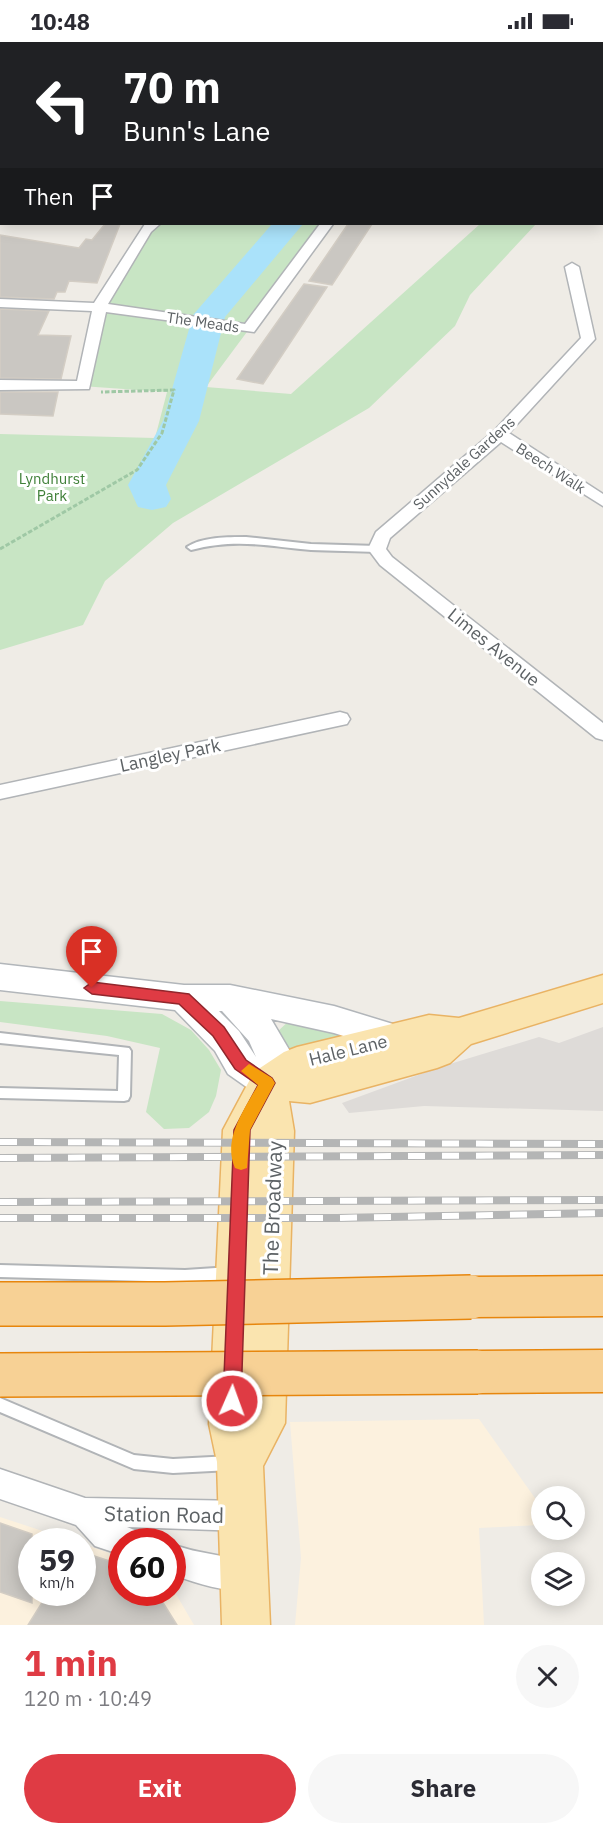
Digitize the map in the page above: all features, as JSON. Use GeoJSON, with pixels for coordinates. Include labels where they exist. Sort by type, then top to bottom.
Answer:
{"type":"FeatureCollection","features":[{"type":"Feature","properties":{"kind":"highway"},"geometry":{"type":"LineString","coordinates":[[0,1304],[176,1304],[603,1296]]}},
{"type":"Feature","properties":{"kind":"highway"},"geometry":{"type":"LineString","coordinates":[[0,1375],[603,1371]]}},
{"type":"Feature","properties":{"kind":"main road","name":"Hale Lane"},"geometry":{"type":"LineString","coordinates":[[267,1083],[297,1063],[429,1030],[459,1033],[603,989]]}},
{"type":"Feature","properties":{"kind":"main road","name":"Hale Lane"},"geometry":{"type":"LineString","coordinates":[[267,1083],[310,1087],[437,1052],[459,1033]]}},
{"type":"Feature","properties":{"kind":"main road","name":"The Broadway"},"geometry":{"type":"LineString","coordinates":[[246,1625],[240,1462],[231,1424],[235,1330],[253,1272],[275,1131],[267,1083]]}},
{"type":"Feature","properties":{"kind":"main road","name":"The Broadway"},"geometry":{"type":"LineString","coordinates":[[240,1462],[263,1423],[253,1272]]}},
{"type":"Feature","properties":{"kind":"street"},"geometry":{"type":"LineString","coordinates":[[0,385],[84,386],[99,308],[146,229],[152,225]]}},
{"type":"Feature","properties":{"kind":"street","name":"The Meads"},"geometry":{"type":"LineString","coordinates":[[99,308],[249,329],[325,225]]}},
{"type":"Feature","properties":{"kind":"street"},"geometry":{"type":"LineString","coordinates":[[572,267],[596,338]]}},
{"type":"Feature","properties":{"kind":"street"},"geometry":{"type":"LineString","coordinates":[[0,303],[99,308]]}},
{"type":"Feature","properties":{"kind":"street","name":"Sunnydale Gardens"},"geometry":{"type":"LineString","coordinates":[[381,555],[382,536],[500,434],[596,338]]}},
{"type":"Feature","properties":{"kind":"street","name":"Beech Walk"},"geometry":{"type":"LineString","coordinates":[[500,434],[603,501]]}},
{"type":"Feature","properties":{"kind":"street","name":"Limes Avenue"},"geometry":{"type":"LineString","coordinates":[[381,555],[603,733]]}},
{"type":"Feature","properties":{"kind":"street","name":"Langley Park"},"geometry":{"type":"LineString","coordinates":[[0,792],[340,719]]}},
{"type":"Feature","properties":{"kind":"street"},"geometry":{"type":"LineString","coordinates":[[0,977],[183,999],[230,998],[283,1008],[372,1030],[394,1038]]}},
{"type":"Feature","properties":{"kind":"street"},"geometry":{"type":"LineString","coordinates":[[183,999],[216,1029],[240,1064],[267,1083],[274,1053],[261,1032],[230,998]]}},
{"type":"Feature","properties":{"kind":"street","name":"Station Road"},"geometry":{"type":"LineString","coordinates":[[0,1484],[85,1514],[116,1512],[243,1516]]}},
{"type":"Feature","properties":{"kind":"street","name":"Station Road"},"geometry":{"type":"LineString","coordinates":[[85,1514],[108,1536]]}},
{"type":"Feature","properties":{"kind":"street"},"geometry":{"type":"LineString","coordinates":[[186,1565],[244,1576]]}},
{"type":"Feature","properties":{"kind":"lane"},"geometry":{"type":"LineString","coordinates":[[191,547],[208,541],[230,538],[381,555]]}},
{"type":"Feature","properties":{"kind":"lane"},"geometry":{"type":"LineString","coordinates":[[0,1038],[125,1051],[124,1095],[0,1093]]}},
{"type":"Feature","properties":{"kind":"lane"},"geometry":{"type":"LineString","coordinates":[[0,1271],[185,1276],[253,1272]]}},
{"type":"Feature","properties":{"kind":"lane"},"geometry":{"type":"LineString","coordinates":[[185,1276],[235,1330]]}},
{"type":"Feature","properties":{"kind":"lane"},"geometry":{"type":"LineString","coordinates":[[0,1405],[134,1462],[173,1466],[240,1462]]}},
{"type":"Feature","properties":{"kind":"path"},"geometry":{"type":"LineString","coordinates":[[0,549],[137,470],[162,433],[174,390],[95,392],[84,386]]}},
{"type":"Feature","properties":{"kind":"shaded area"},"geometry":{"type":"Polygon","coordinates":[[[603,1027],[603,1111],[424,1106],[349,1113],[342,1103],[440,1067],[539,1037],[559,1043],[603,1027]]]}},
{"type":"Feature","properties":{"kind":"shaded area"},"geometry":{"type":"Polygon","coordinates":[[[479,1419],[531,1492],[531,1525],[479,1528],[484,1625],[295,1625],[301,1558],[290,1422],[479,1419]]]}},
{"type":"Feature","properties":{"kind":"shaded area"},"geometry":{"type":"Polygon","coordinates":[[[0,1517],[33,1528],[18,1528],[18,1606],[96,1606],[96,1548],[108,1553],[108,1606],[183,1606],[194,1625],[0,1625],[0,1517]]]}},
{"type":"Feature","properties":{"kind":"green space","name":"Lyndhurst Park"},"geometry":{"type":"Polygon","coordinates":[[[152,225],[326,225],[206,387],[291,394],[479,225],[535,225],[470,295],[455,326],[369,408],[173,523],[105,581],[83,625],[0,650],[0,434],[155,438],[167,392],[81,386],[99,307],[146,229],[152,225]]]}},
{"type":"Feature","properties":{"kind":"green space"},"geometry":{"type":"Polygon","coordinates":[[[0,1001],[162,1014],[191,1030],[209,1050],[221,1070],[216,1096],[209,1112],[189,1128],[164,1129],[146,1112],[160,1048],[107,1036],[0,1022],[0,1001]]]}},
{"type":"Feature","properties":{"kind":"green space"},"geometry":{"type":"Polygon","coordinates":[[[291,1019],[354,1035],[298,1051],[287,1047],[277,1032],[291,1019]]]}},
{"type":"Feature","properties":{"kind":"building"},"geometry":{"type":"Polygon","coordinates":[[[104,225],[120,225],[97,283],[69,281],[65,292],[57,292],[54,299],[0,297],[0,235],[79,248],[86,239],[92,240],[104,225]]]}},
{"type":"Feature","properties":{"kind":"building"},"geometry":{"type":"Polygon","coordinates":[[[347,225],[371,225],[332,285],[309,281],[347,225]]]}},
{"type":"Feature","properties":{"kind":"building"},"geometry":{"type":"Polygon","coordinates":[[[304,284],[327,287],[263,384],[237,379],[304,284]]]}},
{"type":"Feature","properties":{"kind":"building"},"geometry":{"type":"Polygon","coordinates":[[[0,309],[49,311],[38,335],[71,336],[61,379],[0,378],[0,309]]]}},
{"type":"Feature","properties":{"kind":"building"},"geometry":{"type":"Polygon","coordinates":[[[0,392],[58,392],[53,416],[0,414],[0,392]]]}},
{"type":"Feature","properties":{"kind":"building"},"geometry":{"type":"Polygon","coordinates":[[[0,1523],[18,1529],[18,1598],[0,1592],[0,1523]]]}},
{"type":"Feature","properties":{"kind":"building"},"geometry":{"type":"Polygon","coordinates":[[[96,1557],[108,1560],[108,1606],[165,1606],[177,1625],[28,1625],[40,1606],[96,1606],[96,1557]]]}},
{"type":"Feature","properties":{"kind":"waterway"},"geometry":{"type":"LineString","coordinates":[[152,499],[147,485],[181,421],[209,315],[287,225]]}},
{"type":"Feature","properties":{"kind":"railway"},"geometry":{"type":"LineString","coordinates":[[0,1142],[603,1144]]}},
{"type":"Feature","properties":{"kind":"railway"},"geometry":{"type":"LineString","coordinates":[[0,1158],[603,1155]]}},
{"type":"Feature","properties":{"kind":"railway"},"geometry":{"type":"LineString","coordinates":[[0,1202],[603,1200]]}},
{"type":"Feature","properties":{"kind":"railway"},"geometry":{"type":"LineString","coordinates":[[0,1218],[337,1218],[603,1213]]}},
{"type":"Feature","properties":{"kind":"slow traffic"},"geometry":{"type":"LineString","coordinates":[[241,1162],[242,1130],[267,1083],[249,1071]]}},
{"type":"Feature","properties":{"kind":"route"},"geometry":{"type":"LineString","coordinates":[[92,988],[183,999],[210,1022],[226,1041],[240,1064],[267,1083],[242,1130],[232,1401]]}}]}
